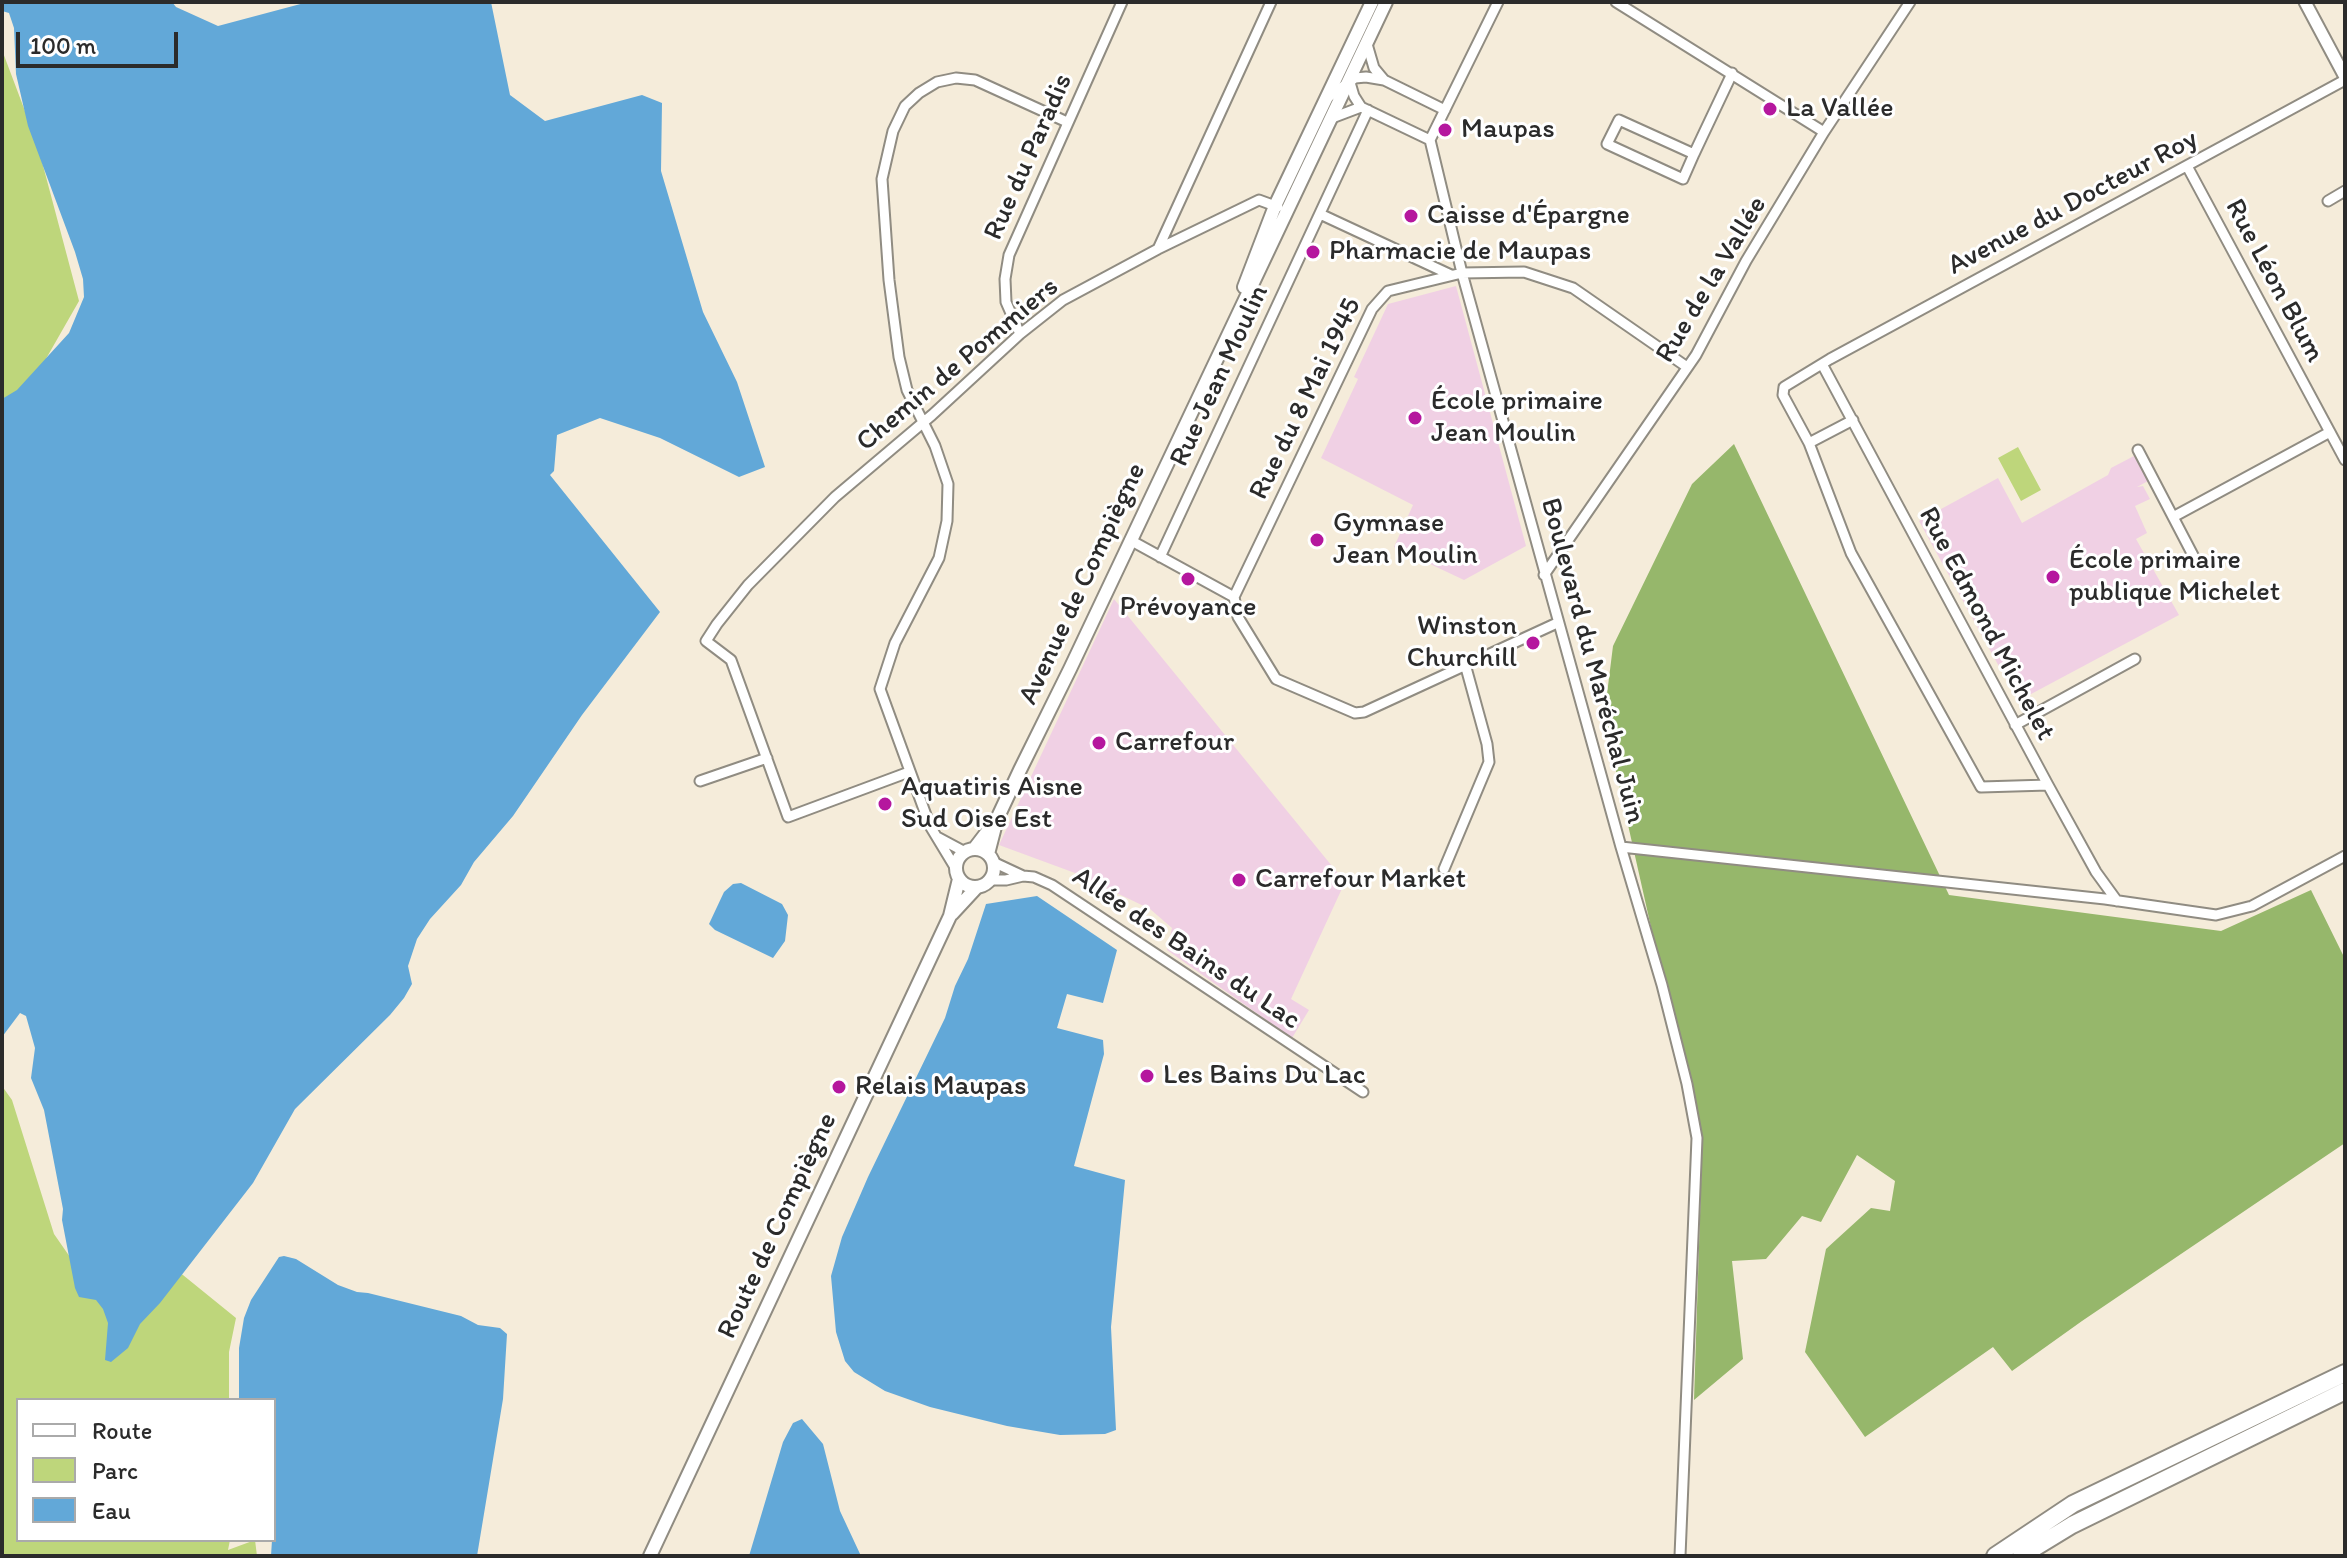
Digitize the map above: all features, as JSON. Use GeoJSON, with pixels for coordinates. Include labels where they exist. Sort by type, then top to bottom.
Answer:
{"type":"FeatureCollection","features":[{"type":"Feature","properties":{"kind":"highway"},"geometry":{"type":"LineString","coordinates":[[1995,1556],[2073,1504],[2345,1373]]}},
{"type":"Feature","properties":{"kind":"highway"},"geometry":{"type":"LineString","coordinates":[[2021,1556],[2072,1525],[2345,1391]]}},
{"type":"Feature","properties":{"kind":"main road","name":"Avenue de Compiègne"},"geometry":{"type":"LineString","coordinates":[[1212,368],[1275,206],[1372,2]]}},
{"type":"Feature","properties":{"kind":"main road","name":"Avenue de Compiègne"},"geometry":{"type":"LineString","coordinates":[[990,858],[997,819],[1386,2]]}},
{"type":"Feature","properties":{"kind":"main road","name":"Avenue de Compiègne"},"geometry":{"type":"LineString","coordinates":[[970,850],[997,819]]}},
{"type":"Feature","properties":{"kind":"main road"},"geometry":{"type":"LineString","coordinates":[[970,850],[990,858],[994,871],[990,880],[977,887],[950,916],[958,859],[970,850]]}},
{"type":"Feature","properties":{"kind":"main road"},"geometry":{"type":"LineString","coordinates":[[958,874],[967,885],[977,887]]}},
{"type":"Feature","properties":{"kind":"main road","name":"Route de Compiègne"},"geometry":{"type":"LineString","coordinates":[[650,1556],[950,916]]}},
{"type":"Feature","properties":{"kind":"street","name":"Rue du Paradis"},"geometry":{"type":"LineString","coordinates":[[1020,334],[1006,302],[1005,279],[1009,255],[1122,2]]}},
{"type":"Feature","properties":{"kind":"street"},"geometry":{"type":"LineString","coordinates":[[1158,249],[1271,2]]}},
{"type":"Feature","properties":{"kind":"street"},"geometry":{"type":"LineString","coordinates":[[1352,44],[1349,83],[1365,108],[1430,140],[1498,2]]}},
{"type":"Feature","properties":{"kind":"street"},"geometry":{"type":"LineString","coordinates":[[1616,2],[1824,132]]}},
{"type":"Feature","properties":{"kind":"street","name":"Rue de la Vallée"},"geometry":{"type":"LineString","coordinates":[[1544,575],[1687,367],[1746,261],[1824,132],[1910,2]]}},
{"type":"Feature","properties":{"kind":"street"},"geometry":{"type":"LineString","coordinates":[[2305,2],[2345,79]]}},
{"type":"Feature","properties":{"kind":"street"},"geometry":{"type":"LineString","coordinates":[[1367,44],[1374,68],[1384,80]]}},
{"type":"Feature","properties":{"kind":"street"},"geometry":{"type":"LineString","coordinates":[[1694,154],[1619,120],[1607,144],[1683,179],[1732,73]]}},
{"type":"Feature","properties":{"kind":"street"},"geometry":{"type":"LineString","coordinates":[[1325,99],[1355,78],[1366,77],[1384,80],[1445,110]]}},
{"type":"Feature","properties":{"kind":"street"},"geometry":{"type":"LineString","coordinates":[[958,874],[930,826],[880,689],[895,643],[939,558],[947,521],[948,484],[924,422],[907,390],[899,357],[889,280],[882,179],[893,131],[905,106],[937,82],[956,78],[975,80],[1067,122]]}},
{"type":"Feature","properties":{"kind":"street","name":"Avenue du Docteur Roy"},"geometry":{"type":"LineString","coordinates":[[1809,443],[1783,395],[1784,387],[2345,79]]}},
{"type":"Feature","properties":{"kind":"street"},"geometry":{"type":"LineString","coordinates":[[1332,118],[1365,108]]}},
{"type":"Feature","properties":{"kind":"street","name":"Rue Jean Moulin"},"geometry":{"type":"LineString","coordinates":[[1160,557],[1320,214],[1365,108]]}},
{"type":"Feature","properties":{"kind":"street","name":"Boulevard du Maréchal Juin"},"geometry":{"type":"LineString","coordinates":[[1430,140],[1457,274],[1621,847],[2117,901],[2216,915],[2252,906],[2345,856]]}},
{"type":"Feature","properties":{"kind":"street","name":"Rue Léon Blum"},"geometry":{"type":"LineString","coordinates":[[2187,166],[2345,460]]}},
{"type":"Feature","properties":{"kind":"street"},"geometry":{"type":"LineString","coordinates":[[2328,201],[2345,191]]}},
{"type":"Feature","properties":{"kind":"street","name":"Chemin de Pommiers"},"geometry":{"type":"LineString","coordinates":[[767,758],[731,660],[706,641],[748,585],[783,548],[837,495],[1063,300],[1259,200],[1289,209]]}},
{"type":"Feature","properties":{"kind":"street"},"geometry":{"type":"LineString","coordinates":[[1320,214],[1457,274],[1524,272],[1561,284],[1583,295],[1687,367]]}},
{"type":"Feature","properties":{"kind":"street","name":"Rue du 8 Mai 1945"},"geometry":{"type":"LineString","coordinates":[[1234,597],[1372,309],[1388,291],[1457,274]]}},
{"type":"Feature","properties":{"kind":"street","name":"Rue Edmond Michelet"},"geometry":{"type":"LineString","coordinates":[[1822,364],[2015,725],[2096,872],[2117,901]]}},
{"type":"Feature","properties":{"kind":"street"},"geometry":{"type":"LineString","coordinates":[[1853,420],[1809,443],[1851,553],[1981,787],[2048,785]]}},
{"type":"Feature","properties":{"kind":"street"},"geometry":{"type":"LineString","coordinates":[[2173,517],[2330,432]]}},
{"type":"Feature","properties":{"kind":"street"},"geometry":{"type":"LineString","coordinates":[[2138,450],[2196,561]]}},
{"type":"Feature","properties":{"kind":"street"},"geometry":{"type":"LineString","coordinates":[[1130,540],[1234,597],[1238,617],[1276,679],[1355,713],[1364,712],[1557,623]]}},
{"type":"Feature","properties":{"kind":"street"},"geometry":{"type":"LineString","coordinates":[[2015,725],[2135,659]]}},
{"type":"Feature","properties":{"kind":"street"},"geometry":{"type":"LineString","coordinates":[[1444,869],[1489,762],[1465,664]]}},
{"type":"Feature","properties":{"kind":"street"},"geometry":{"type":"LineString","coordinates":[[700,781],[767,758],[788,817],[909,772]]}},
{"type":"Feature","properties":{"kind":"street"},"geometry":{"type":"LineString","coordinates":[[937,837],[970,850]]}},
{"type":"Feature","properties":{"kind":"street"},"geometry":{"type":"LineString","coordinates":[[1621,847],[1662,985],[1697,1138],[1680,1556]]}},
{"type":"Feature","properties":{"kind":"street","name":"Allée des Bains du Lac"},"geometry":{"type":"LineString","coordinates":[[990,858],[1023,876]]}},
{"type":"Feature","properties":{"kind":"street","name":"Allée des Bains du Lac"},"geometry":{"type":"LineString","coordinates":[[990,880],[1023,876],[1052,885],[1363,1092]]}},
{"type":"Feature","properties":{"kind":"shaded area","name":"École primaire Jean Moulin"},"geometry":{"type":"Polygon","coordinates":[[[1456,286],[1526,546],[1464,580],[1394,547],[1413,505],[1321,458],[1358,379],[1354,377],[1388,304],[1456,286]]]}},
{"type":"Feature","properties":{"kind":"shaded area","name":"École primaire publique Michelet"},"geometry":{"type":"Polygon","coordinates":[[[2134,456],[2148,481],[2137,487],[2143,486],[2150,499],[2135,506],[2147,533],[2136,539],[2179,615],[2018,701],[1919,521],[1998,478],[2022,523],[2108,475],[2111,468],[2134,456]]]}},
{"type":"Feature","properties":{"kind":"shaded area"},"geometry":{"type":"Polygon","coordinates":[[[1114,599],[1345,882],[1291,999],[1309,1010],[1292,1038],[1167,950],[1172,928],[1150,909],[1075,873],[999,845],[1114,599]]]}},
{"type":"Feature","properties":{"kind":"green space"},"geometry":{"type":"Polygon","coordinates":[[[2,50],[37,143],[79,301],[11,420],[2,425],[2,50]]]}},
{"type":"Feature","properties":{"kind":"green space"},"geometry":{"type":"Polygon","coordinates":[[[1734,444],[1949,895],[2221,931],[2311,890],[2345,959],[2345,1143],[2012,1371],[1993,1347],[1865,1437],[1805,1352],[1826,1249],[1871,1208],[1890,1211],[1895,1181],[1857,1155],[1821,1222],[1802,1216],[1766,1259],[1732,1261],[1743,1359],[1694,1400],[1702,1154],[1604,718],[1613,646],[1692,484],[1734,444]]]}},
{"type":"Feature","properties":{"kind":"green space"},"geometry":{"type":"Polygon","coordinates":[[[2018,447],[2041,490],[2021,501],[1998,458],[2018,447]]]}},
{"type":"Feature","properties":{"kind":"green space"},"geometry":{"type":"Polygon","coordinates":[[[2,1086],[12,1100],[54,1234],[122,1332],[178,1271],[236,1318],[229,1352],[229,1398],[16,1398],[16,1542],[230,1542],[228,1550],[255,1542],[257,1556],[2,1556],[2,1086]]]}},
{"type":"Feature","properties":{"kind":"water"},"geometry":{"type":"Polygon","coordinates":[[[2,2],[172,2],[176,7],[218,26],[308,2],[491,2],[510,95],[545,121],[642,95],[662,103],[661,171],[703,312],[737,382],[765,467],[739,477],[660,438],[600,418],[557,435],[554,471],[550,475],[660,612],[582,715],[513,816],[474,862],[461,885],[430,919],[417,939],[408,966],[412,984],[404,998],[295,1109],[253,1183],[160,1303],[140,1324],[128,1348],[111,1362],[105,1360],[108,1323],[103,1309],[96,1300],[79,1297],[75,1288],[44,1110],[31,1078],[35,1048],[26,1016],[20,1013],[2,1037],[2,399],[17,390],[69,333],[84,297],[83,279],[75,252],[28,126],[16,74],[14,28],[9,13],[2,11],[2,2]]]}},
{"type":"Feature","properties":{"kind":"water"},"geometry":{"type":"Polygon","coordinates":[[[741,883],[782,904],[788,915],[785,941],[773,958],[715,930],[709,924],[724,892],[733,884],[741,883]]]}},
{"type":"Feature","properties":{"kind":"water"},"geometry":{"type":"Polygon","coordinates":[[[1037,896],[1117,950],[1103,1003],[1067,994],[1057,1028],[1103,1040],[1104,1054],[1074,1166],[1125,1180],[1111,1327],[1116,1430],[1105,1434],[1060,1435],[1007,1426],[930,1407],[885,1391],[854,1372],[845,1361],[836,1332],[831,1276],[842,1237],[945,1018],[986,904],[1037,896]]]}},
{"type":"Feature","properties":{"kind":"water"},"geometry":{"type":"Polygon","coordinates":[[[279,1257],[296,1259],[338,1285],[357,1292],[461,1316],[478,1325],[500,1328],[507,1334],[503,1399],[477,1556],[271,1556],[272,1542],[276,1542],[276,1398],[239,1398],[239,1348],[244,1318],[251,1300],[279,1257]]]}},
{"type":"Feature","properties":{"kind":"water"},"geometry":{"type":"Polygon","coordinates":[[[802,1419],[823,1444],[840,1511],[861,1556],[749,1556],[783,1442],[793,1423],[802,1419]]]}},
{"type":"Feature","properties":{"kind":"place","name":"La Vallée"},"geometry":{"type":"Point","coordinates":[1770,109]}},
{"type":"Feature","properties":{"kind":"place","name":"Maupas"},"geometry":{"type":"Point","coordinates":[1445,130]}},
{"type":"Feature","properties":{"kind":"place","name":"Caisse d'Épargne"},"geometry":{"type":"Point","coordinates":[1411,216]}},
{"type":"Feature","properties":{"kind":"place","name":"Pharmacie de Maupas"},"geometry":{"type":"Point","coordinates":[1313,252]}},
{"type":"Feature","properties":{"kind":"place","name":"École primaire Jean Moulin"},"geometry":{"type":"Point","coordinates":[1415,418]}},
{"type":"Feature","properties":{"kind":"place","name":"Gymnase Jean Moulin"},"geometry":{"type":"Point","coordinates":[1317,540]}},
{"type":"Feature","properties":{"kind":"place","name":"École primaire publique Michelet"},"geometry":{"type":"Point","coordinates":[2053,577]}},
{"type":"Feature","properties":{"kind":"place","name":"Prévoyance"},"geometry":{"type":"Point","coordinates":[1188,579]}},
{"type":"Feature","properties":{"kind":"place","name":"Winston Churchill"},"geometry":{"type":"Point","coordinates":[1533,643]}},
{"type":"Feature","properties":{"kind":"place","name":"Carrefour"},"geometry":{"type":"Point","coordinates":[1099,743]}},
{"type":"Feature","properties":{"kind":"place","name":"Aquatiris Aisne Sud Oise Est"},"geometry":{"type":"Point","coordinates":[885,804]}},
{"type":"Feature","properties":{"kind":"place","name":"Carrefour Market"},"geometry":{"type":"Point","coordinates":[1239,880]}},
{"type":"Feature","properties":{"kind":"place","name":"Les Bains Du Lac"},"geometry":{"type":"Point","coordinates":[1147,1076]}},
{"type":"Feature","properties":{"kind":"place","name":"Relais Maupas"},"geometry":{"type":"Point","coordinates":[839,1087]}}]}
